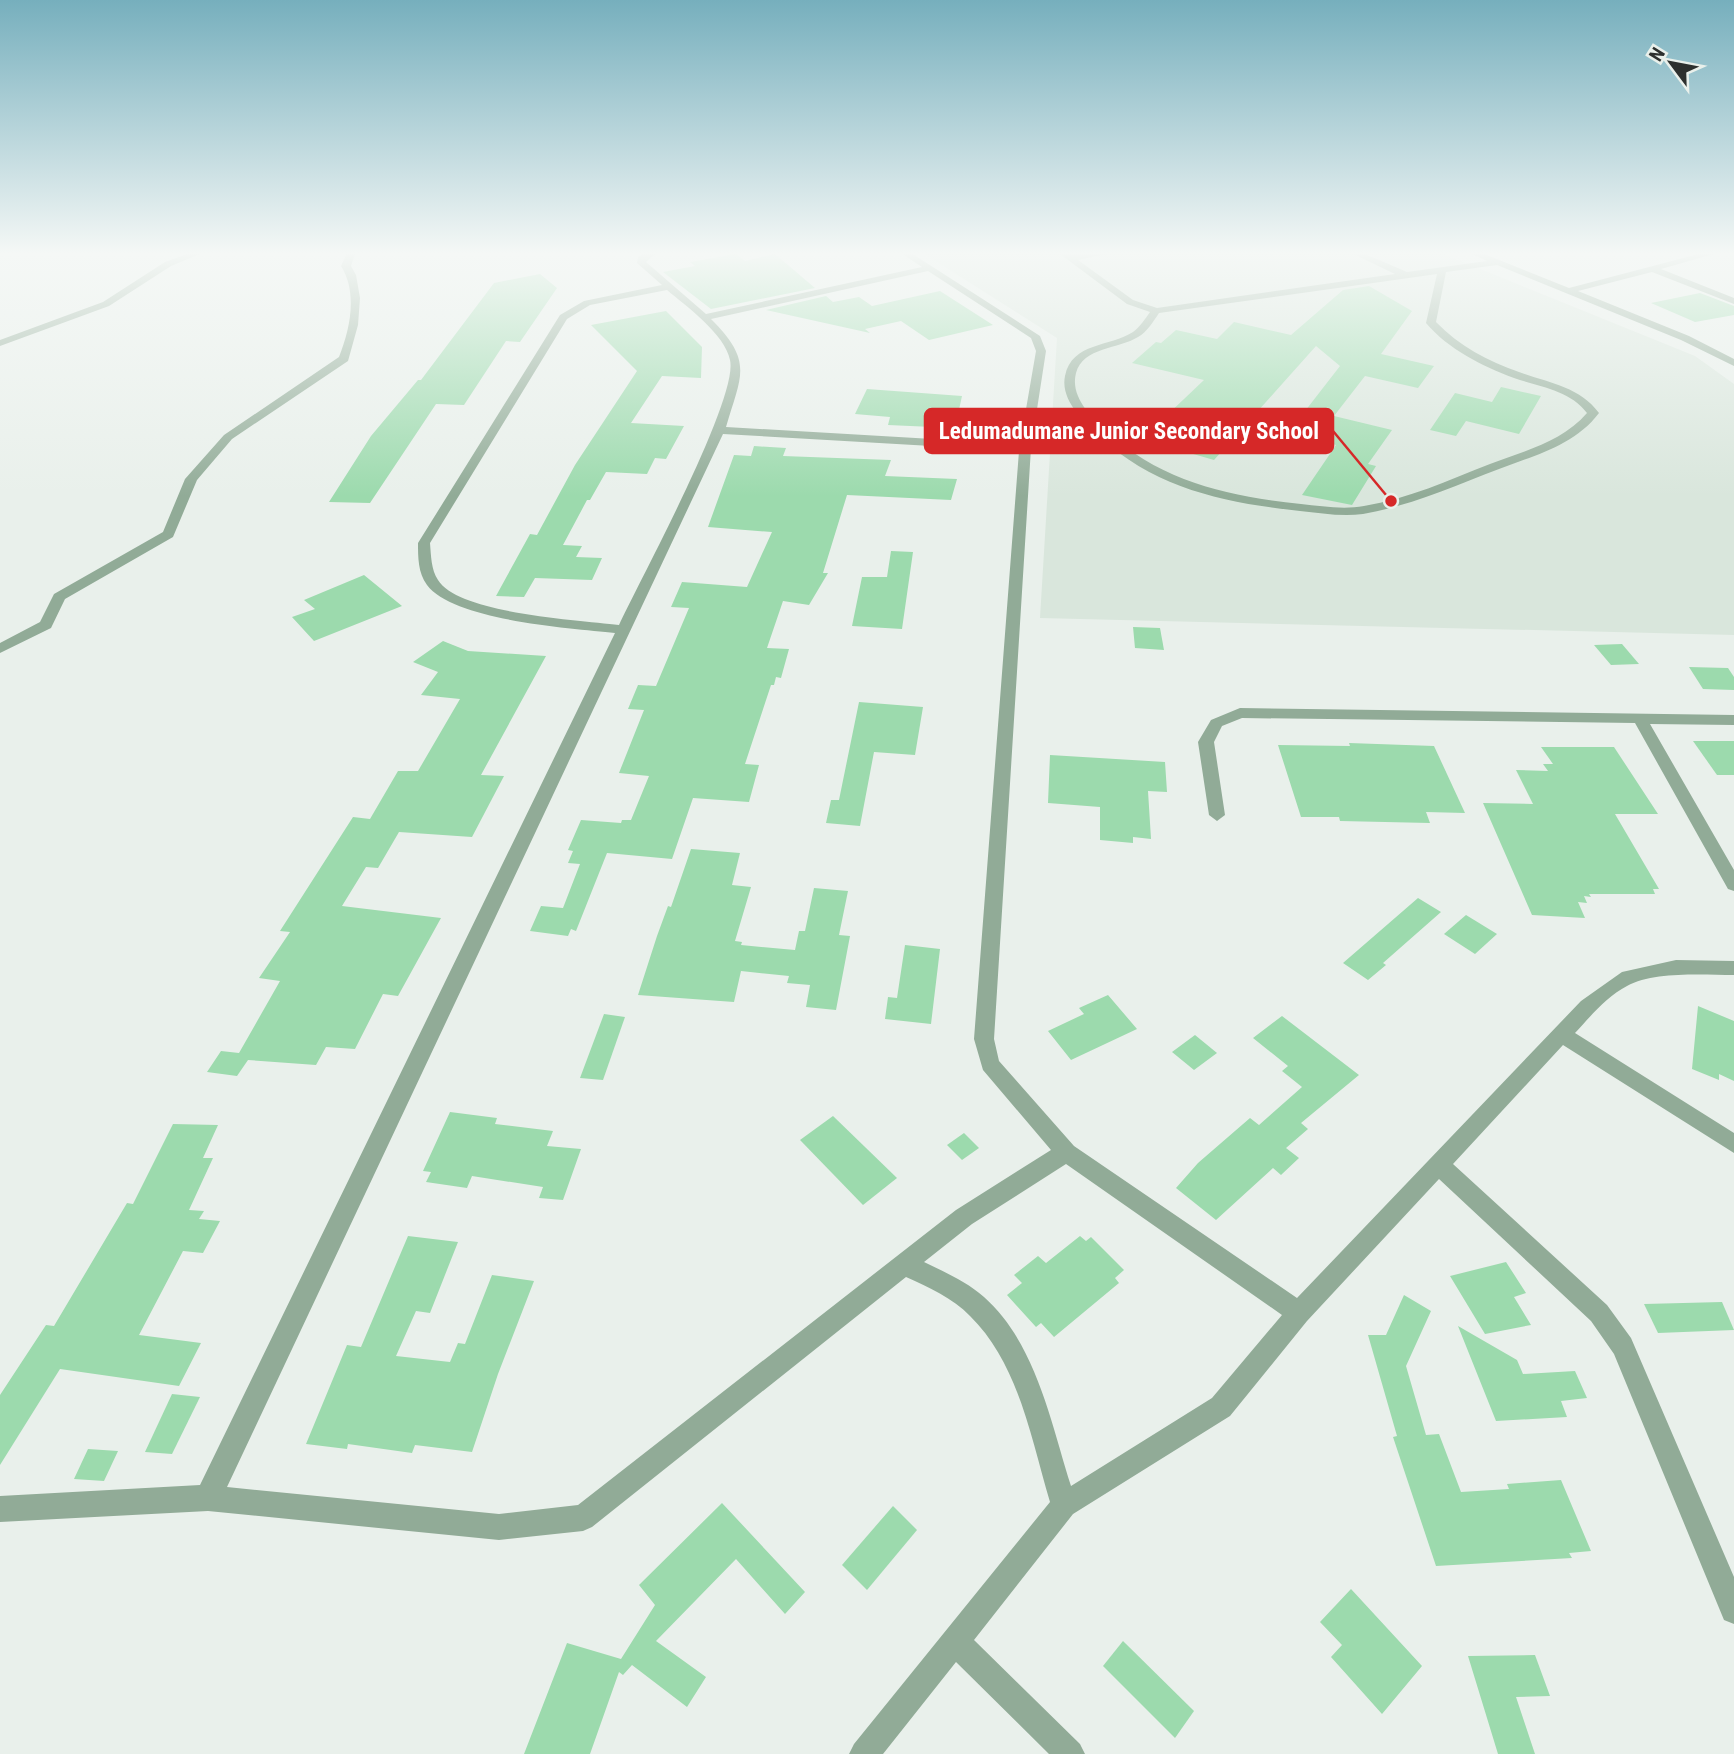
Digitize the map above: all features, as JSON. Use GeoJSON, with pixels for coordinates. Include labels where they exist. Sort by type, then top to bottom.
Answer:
{"type":"FeatureCollection","features":[{"type":"Feature","properties":{"kind":"street"},"geometry":{"type":"LineString","coordinates":[[0,344],[30,333]]}},
{"type":"Feature","properties":{"kind":"street"},"geometry":{"type":"LineString","coordinates":[[0,649],[46,625],[59,597],[168,534],[191,479],[228,437],[344,359],[351,333]]}},
{"type":"Feature","properties":{"kind":"street"},"geometry":{"type":"LineString","coordinates":[[553,333],[424,544],[425,566],[434,585],[452,599],[498,613],[624,630]]}},
{"type":"Feature","properties":{"kind":"street"},"geometry":{"type":"LineString","coordinates":[[208,1498],[719,429],[736,358],[718,333]]}},
{"type":"Feature","properties":{"kind":"street"},"geometry":{"type":"LineString","coordinates":[[1029,333],[1040,344],[1041,351],[1025,449],[984,1039],[990,1064],[1066,1153],[1299,1313]]}},
{"type":"Feature","properties":{"kind":"street"},"geometry":{"type":"LineString","coordinates":[[1138,333],[1083,356],[1073,366],[1070,389],[1078,410],[1100,433],[1132,458],[1196,492],[1256,503],[1363,510],[1440,488],[1542,448],[1584,426],[1593,413],[1588,405],[1573,395],[1490,363],[1440,333]]}},
{"type":"Feature","properties":{"kind":"street"},"geometry":{"type":"LineString","coordinates":[[1673,333],[1734,363]]}},
{"type":"Feature","properties":{"kind":"street"},"geometry":{"type":"LineString","coordinates":[[719,429],[1025,449]]}},
{"type":"Feature","properties":{"kind":"street"},"geometry":{"type":"LineString","coordinates":[[1217,816],[1206,742],[1216,723],[1240,713],[1734,720]]}},
{"type":"Feature","properties":{"kind":"street"},"geometry":{"type":"LineString","coordinates":[[1640,719],[1734,885]]}},
{"type":"Feature","properties":{"kind":"street"},"geometry":{"type":"LineString","coordinates":[[864,1754],[1065,1506],[1221,1407],[1299,1313],[1440,1166],[1561,1034],[1622,979],[1676,967],[1734,968]]}},
{"type":"Feature","properties":{"kind":"street"},"geometry":{"type":"LineString","coordinates":[[1561,1034],[1734,1144]]}},
{"type":"Feature","properties":{"kind":"street"},"geometry":{"type":"LineString","coordinates":[[0,1508],[208,1498],[499,1527],[583,1518],[964,1217],[1066,1153]]}},
{"type":"Feature","properties":{"kind":"street"},"geometry":{"type":"LineString","coordinates":[[1440,1166],[1600,1313],[1623,1346],[1734,1610]]}},
{"type":"Feature","properties":{"kind":"street"},"geometry":{"type":"LineString","coordinates":[[904,1264],[955,1289],[978,1307],[999,1331],[1023,1381],[1065,1506]]}},
{"type":"Feature","properties":{"kind":"street"},"geometry":{"type":"LineString","coordinates":[[956,1642],[1070,1754]]}},
{"type":"Feature","properties":{"kind":"shaded area"},"geometry":{"type":"Polygon","coordinates":[[[1049,333],[1638,333],[1695,356],[1734,384],[1734,635],[1040,618],[1057,338],[1049,333]]]}},
{"type":"Feature","properties":{"kind":"building"},"geometry":{"type":"Polygon","coordinates":[[[456,333],[526,333],[520,342],[506,341],[464,405],[436,404],[370,503],[329,502],[371,436],[418,380],[421,380],[456,333]]]}},
{"type":"Feature","properties":{"kind":"building"},"geometry":{"type":"Polygon","coordinates":[[[599,333],[688,333],[702,347],[701,378],[662,376],[631,423],[684,426],[666,459],[655,458],[647,474],[606,472],[590,500],[587,500],[563,545],[582,546],[576,557],[602,558],[592,580],[535,578],[524,597],[496,596],[530,534],[537,535],[575,465],[637,371],[599,333]]]}},
{"type":"Feature","properties":{"kind":"building"},"geometry":{"type":"Polygon","coordinates":[[[918,333],[959,333],[929,340],[918,333]]]}},
{"type":"Feature","properties":{"kind":"building"},"geometry":{"type":"Polygon","coordinates":[[[1173,333],[1189,333],[1217,339],[1223,333],[1291,335],[1396,333],[1381,354],[1434,366],[1418,388],[1365,376],[1334,416],[1392,430],[1368,464],[1376,466],[1352,505],[1302,495],[1336,445],[1288,433],[1340,366],[1316,346],[1214,460],[1138,438],[1164,418],[1204,380],[1132,363],[1156,342],[1161,343],[1173,333]]]}},
{"type":"Feature","properties":{"kind":"building"},"geometry":{"type":"Polygon","coordinates":[[[1501,387],[1541,396],[1519,434],[1466,421],[1456,436],[1430,430],[1455,393],[1492,402],[1501,387]]]}},
{"type":"Feature","properties":{"kind":"building"},"geometry":{"type":"Polygon","coordinates":[[[867,389],[962,396],[955,428],[888,425],[890,417],[855,414],[867,389]]]}},
{"type":"Feature","properties":{"kind":"building"},"geometry":{"type":"Polygon","coordinates":[[[754,446],[786,448],[783,456],[891,460],[885,476],[957,479],[951,500],[847,495],[823,573],[828,573],[809,605],[783,601],[767,648],[789,649],[781,678],[776,677],[774,685],[771,685],[745,764],[759,765],[749,802],[693,798],[672,859],[607,853],[576,931],[571,929],[568,936],[530,931],[541,906],[563,908],[580,864],[568,863],[573,851],[568,850],[581,820],[621,823],[622,820],[631,820],[649,776],[619,773],[644,710],[628,709],[638,685],[656,686],[689,608],[671,607],[682,582],[747,587],[772,532],[708,527],[734,455],[751,456],[754,446]]]}},
{"type":"Feature","properties":{"kind":"building"},"geometry":{"type":"Polygon","coordinates":[[[891,551],[913,552],[902,629],[852,626],[862,577],[887,577],[891,551]]]}},
{"type":"Feature","properties":{"kind":"building"},"geometry":{"type":"Polygon","coordinates":[[[364,575],[402,606],[314,641],[292,617],[315,609],[304,600],[364,575]]]}},
{"type":"Feature","properties":{"kind":"building"},"geometry":{"type":"Polygon","coordinates":[[[1133,627],[1160,628],[1164,650],[1135,648],[1133,627]]]}},
{"type":"Feature","properties":{"kind":"building"},"geometry":{"type":"Polygon","coordinates":[[[443,641],[468,651],[546,656],[481,775],[504,776],[472,837],[399,832],[378,868],[366,867],[342,906],[441,918],[398,996],[383,994],[355,1049],[326,1047],[316,1065],[248,1060],[237,1076],[207,1072],[221,1051],[239,1053],[280,981],[259,978],[290,932],[280,931],[353,817],[370,819],[398,771],[418,771],[460,699],[421,695],[438,672],[413,662],[443,641]]]}},
{"type":"Feature","properties":{"kind":"building"},"geometry":{"type":"Polygon","coordinates":[[[1622,644],[1639,664],[1611,665],[1594,645],[1622,644]]]}},
{"type":"Feature","properties":{"kind":"building"},"geometry":{"type":"Polygon","coordinates":[[[1689,667],[1728,668],[1734,677],[1734,690],[1703,689],[1689,667]]]}},
{"type":"Feature","properties":{"kind":"building"},"geometry":{"type":"Polygon","coordinates":[[[859,702],[923,707],[915,755],[874,752],[860,826],[826,823],[831,800],[839,800],[859,702]]]}},
{"type":"Feature","properties":{"kind":"building"},"geometry":{"type":"Polygon","coordinates":[[[1693,741],[1734,741],[1734,775],[1717,775],[1693,741]]]}},
{"type":"Feature","properties":{"kind":"building"},"geometry":{"type":"Polygon","coordinates":[[[1349,743],[1434,746],[1465,813],[1426,812],[1430,823],[1340,821],[1339,817],[1301,817],[1278,745],[1350,746],[1349,743]]]}},
{"type":"Feature","properties":{"kind":"building"},"geometry":{"type":"Polygon","coordinates":[[[1541,747],[1614,747],[1658,814],[1615,814],[1659,889],[1653,889],[1655,894],[1589,894],[1591,897],[1584,896],[1587,903],[1578,902],[1585,918],[1532,915],[1483,803],[1533,804],[1516,770],[1548,771],[1543,764],[1553,764],[1541,747]]]}},
{"type":"Feature","properties":{"kind":"building"},"geometry":{"type":"Polygon","coordinates":[[[1050,755],[1165,762],[1167,792],[1148,791],[1151,839],[1133,837],[1133,843],[1100,840],[1100,807],[1048,803],[1050,755]]]}},
{"type":"Feature","properties":{"kind":"building"},"geometry":{"type":"Polygon","coordinates":[[[691,849],[740,853],[732,885],[751,887],[735,941],[742,942],[741,945],[795,950],[799,931],[805,931],[814,888],[848,891],[839,935],[850,936],[836,1010],[806,1007],[810,985],[787,983],[789,976],[741,971],[734,1002],[638,995],[657,936],[668,906],[671,907],[691,849]]]}},
{"type":"Feature","properties":{"kind":"building"},"geometry":{"type":"Polygon","coordinates":[[[1418,898],[1441,912],[1383,963],[1386,965],[1368,980],[1343,963],[1418,898]]]}},
{"type":"Feature","properties":{"kind":"building"},"geometry":{"type":"Polygon","coordinates":[[[1466,915],[1497,934],[1475,954],[1444,934],[1466,915]]]}},
{"type":"Feature","properties":{"kind":"building"},"geometry":{"type":"Polygon","coordinates":[[[905,945],[940,949],[931,1024],[885,1019],[888,997],[897,998],[905,945]]]}},
{"type":"Feature","properties":{"kind":"building"},"geometry":{"type":"Polygon","coordinates":[[[1108,995],[1137,1029],[1071,1060],[1048,1031],[1084,1014],[1079,1008],[1108,995]]]}},
{"type":"Feature","properties":{"kind":"building"},"geometry":{"type":"Polygon","coordinates":[[[1698,1006],[1734,1021],[1734,1081],[1719,1074],[1719,1080],[1692,1069],[1698,1006]]]}},
{"type":"Feature","properties":{"kind":"building"},"geometry":{"type":"Polygon","coordinates":[[[604,1014],[625,1017],[603,1080],[580,1078],[604,1014]]]}},
{"type":"Feature","properties":{"kind":"building"},"geometry":{"type":"Polygon","coordinates":[[[1282,1016],[1359,1075],[1301,1123],[1308,1129],[1286,1148],[1299,1158],[1281,1175],[1273,1168],[1216,1220],[1176,1188],[1198,1163],[1250,1118],[1259,1125],[1302,1087],[1282,1071],[1288,1066],[1253,1038],[1282,1016]]]}},
{"type":"Feature","properties":{"kind":"building"},"geometry":{"type":"Polygon","coordinates":[[[1195,1035],[1217,1053],[1194,1070],[1172,1052],[1195,1035]]]}},
{"type":"Feature","properties":{"kind":"building"},"geometry":{"type":"Polygon","coordinates":[[[450,1112],[497,1118],[495,1124],[553,1131],[547,1146],[581,1149],[563,1200],[539,1198],[543,1187],[472,1176],[467,1188],[426,1182],[431,1172],[423,1171],[450,1112]]]}},
{"type":"Feature","properties":{"kind":"building"},"geometry":{"type":"Polygon","coordinates":[[[833,1116],[897,1178],[863,1205],[800,1140],[833,1116]]]}},
{"type":"Feature","properties":{"kind":"building"},"geometry":{"type":"Polygon","coordinates":[[[173,1124],[218,1125],[203,1158],[213,1158],[189,1210],[204,1211],[199,1219],[220,1221],[203,1253],[183,1251],[139,1335],[201,1343],[179,1386],[60,1369],[0,1465],[0,1395],[46,1325],[54,1326],[127,1203],[133,1204],[173,1124]]]}},
{"type":"Feature","properties":{"kind":"building"},"geometry":{"type":"Polygon","coordinates":[[[964,1133],[979,1148],[962,1160],[947,1145],[964,1133]]]}},
{"type":"Feature","properties":{"kind":"building"},"geometry":{"type":"Polygon","coordinates":[[[408,1236],[458,1242],[430,1313],[416,1311],[396,1356],[450,1362],[458,1343],[465,1344],[492,1275],[534,1281],[498,1374],[472,1452],[415,1445],[412,1453],[348,1444],[347,1449],[306,1444],[347,1345],[361,1347],[408,1236]]]}},
{"type":"Feature","properties":{"kind":"building"},"geometry":{"type":"Polygon","coordinates":[[[1080,1236],[1086,1241],[1091,1237],[1124,1270],[1115,1278],[1119,1283],[1054,1337],[1041,1323],[1036,1327],[1007,1295],[1022,1283],[1014,1275],[1038,1256],[1046,1263],[1080,1236]]]}},
{"type":"Feature","properties":{"kind":"building"},"geometry":{"type":"Polygon","coordinates":[[[1506,1262],[1526,1293],[1514,1297],[1531,1325],[1485,1334],[1450,1276],[1506,1262]]]}},
{"type":"Feature","properties":{"kind":"building"},"geometry":{"type":"Polygon","coordinates":[[[1404,1295],[1431,1311],[1406,1366],[1426,1435],[1439,1434],[1461,1492],[1509,1489],[1507,1484],[1561,1480],[1591,1551],[1569,1553],[1572,1558],[1436,1566],[1393,1437],[1397,1436],[1368,1335],[1386,1335],[1404,1295]]]}},
{"type":"Feature","properties":{"kind":"building"},"geometry":{"type":"Polygon","coordinates":[[[1722,1302],[1734,1330],[1658,1333],[1644,1304],[1722,1302]]]}},
{"type":"Feature","properties":{"kind":"building"},"geometry":{"type":"Polygon","coordinates":[[[1458,1326],[1517,1360],[1523,1374],[1575,1371],[1587,1398],[1561,1401],[1567,1417],[1496,1421],[1458,1326]]]}},
{"type":"Feature","properties":{"kind":"building"},"geometry":{"type":"Polygon","coordinates":[[[172,1394],[200,1397],[172,1454],[145,1452],[172,1394]]]}},
{"type":"Feature","properties":{"kind":"building"},"geometry":{"type":"Polygon","coordinates":[[[88,1449],[118,1451],[104,1481],[74,1479],[88,1449]]]}},
{"type":"Feature","properties":{"kind":"building"},"geometry":{"type":"Polygon","coordinates":[[[722,1503],[805,1592],[785,1614],[736,1559],[656,1641],[706,1677],[687,1707],[632,1665],[623,1675],[619,1672],[590,1754],[524,1754],[567,1643],[621,1659],[655,1605],[639,1585],[722,1503]]]}},
{"type":"Feature","properties":{"kind":"building"},"geometry":{"type":"Polygon","coordinates":[[[893,1506],[917,1530],[867,1590],[842,1565],[893,1506]]]}},
{"type":"Feature","properties":{"kind":"building"},"geometry":{"type":"Polygon","coordinates":[[[1351,1589],[1422,1666],[1382,1714],[1331,1657],[1342,1645],[1320,1622],[1351,1589]]]}},
{"type":"Feature","properties":{"kind":"building"},"geometry":{"type":"Polygon","coordinates":[[[1123,1641],[1194,1711],[1175,1738],[1103,1666],[1123,1641]]]}},
{"type":"Feature","properties":{"kind":"building"},"geometry":{"type":"Polygon","coordinates":[[[1535,1655],[1550,1696],[1516,1697],[1535,1754],[1498,1754],[1468,1656],[1535,1655]]]}},
{"type":"Feature","properties":{"kind":"place","name":"Ledumadumane Junior Secondary School"},"geometry":{"type":"Point","coordinates":[1391,501]}}]}
